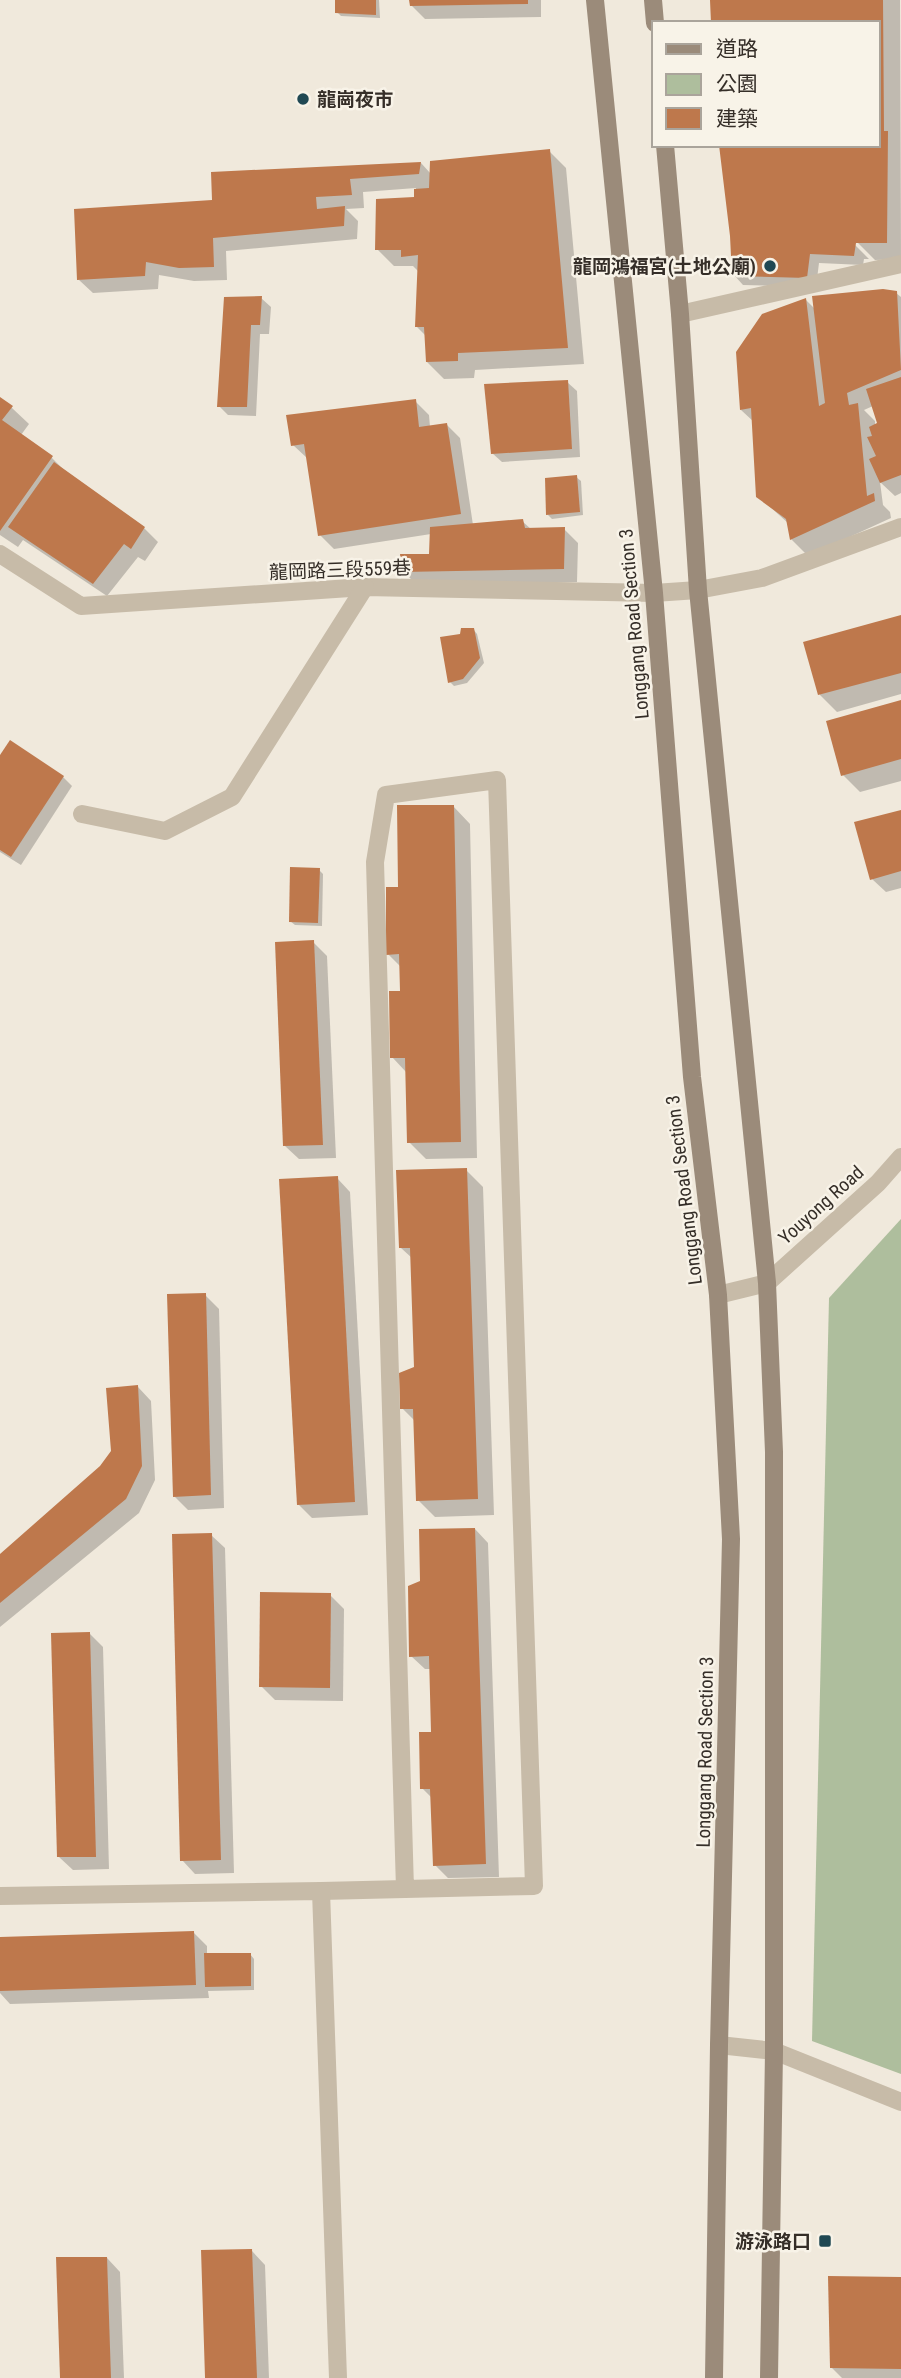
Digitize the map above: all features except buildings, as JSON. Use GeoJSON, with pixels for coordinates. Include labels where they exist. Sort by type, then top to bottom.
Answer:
{"type":"FeatureCollection","features":[{"type":"Feature","properties":{"kind":"main road","name":"Longgang Road Section 3"},"geometry":{"type":"LineString","coordinates":[[595,0],[654,593],[692,1077],[718,1295],[731,1539],[719,2045],[715,2378]]}},
{"type":"Feature","properties":{"kind":"main road"},"geometry":{"type":"LineString","coordinates":[[653,0],[655,21]]}},
{"type":"Feature","properties":{"kind":"main road"},"geometry":{"type":"LineString","coordinates":[[665,147],[680,314],[698,590],[767,1283],[774,1452],[774,2052],[769,2378]]}},
{"type":"Feature","properties":{"kind":"street"},"geometry":{"type":"LineString","coordinates":[[680,314],[901,264]]}},
{"type":"Feature","properties":{"kind":"street","name":"龍岡路三段559巷"},"geometry":{"type":"LineString","coordinates":[[0,554],[81,606],[365,587],[654,593],[698,590],[762,578],[901,527]]}},
{"type":"Feature","properties":{"kind":"street"},"geometry":{"type":"LineString","coordinates":[[82,814],[165,831],[232,796],[365,587]]}},
{"type":"Feature","properties":{"kind":"street"},"geometry":{"type":"LineString","coordinates":[[0,1896],[321,1891],[534,1886],[497,780],[386,795],[375,862],[405,1889]]}},
{"type":"Feature","properties":{"kind":"street","name":"Youyong Road"},"geometry":{"type":"LineString","coordinates":[[767,1283],[878,1183],[901,1157]]}},
{"type":"Feature","properties":{"kind":"street"},"geometry":{"type":"LineString","coordinates":[[718,1295],[767,1283]]}},
{"type":"Feature","properties":{"kind":"street"},"geometry":{"type":"LineString","coordinates":[[321,1891],[338,2378]]}},
{"type":"Feature","properties":{"kind":"street"},"geometry":{"type":"LineString","coordinates":[[719,2045],[774,2052],[901,2102]]}},
{"type":"Feature","properties":{"kind":"green space"},"geometry":{"type":"Polygon","coordinates":[[[901,1219],[901,2074],[812,2041],[829,1298],[901,1219]]]}},
{"type":"Feature","properties":{"kind":"place","name":"龍崗夜市"},"geometry":{"type":"Point","coordinates":[303,99]}},
{"type":"Feature","properties":{"kind":"place","name":"龍岡鴻福宮(土地公廟)"},"geometry":{"type":"Point","coordinates":[770,266]}},
{"type":"Feature","properties":{"kind":"place","name":"游泳路口"},"geometry":{"type":"Point","coordinates":[825,2241]}}]}
